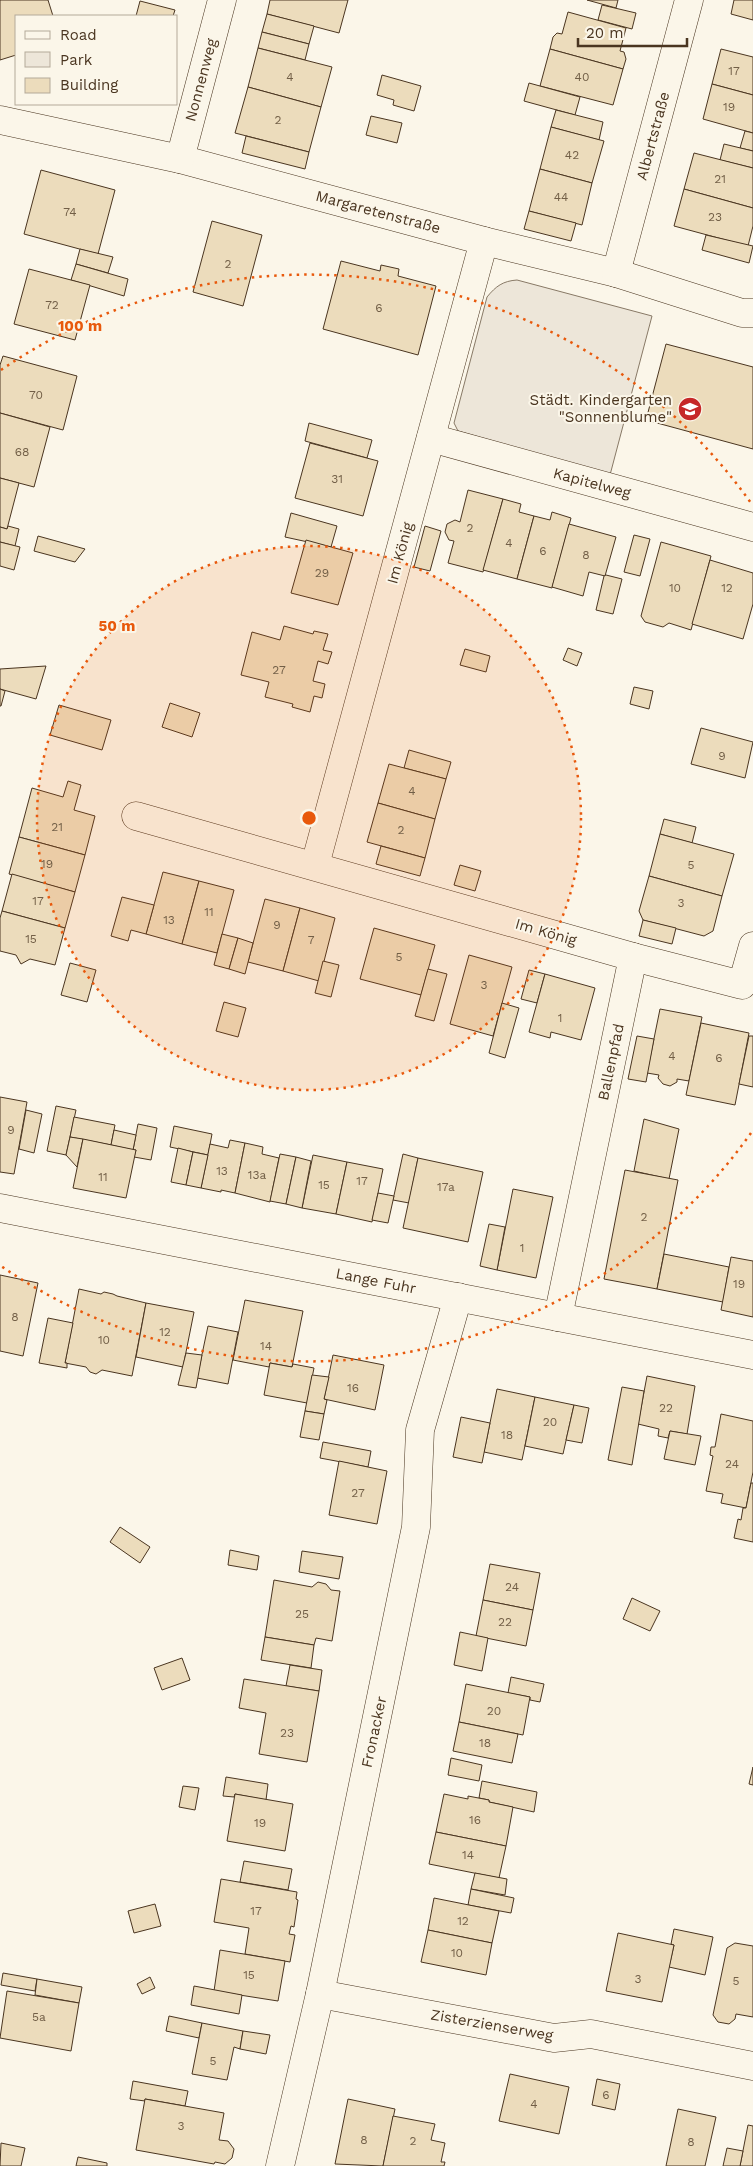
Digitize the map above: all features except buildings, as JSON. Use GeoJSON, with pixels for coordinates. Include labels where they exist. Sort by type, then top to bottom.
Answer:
{"type":"FeatureCollection","features":[{"type":"Feature","properties":{"kind":"street","name":"Nonnenweg"},"geometry":{"type":"LineString","coordinates":[[180,159],[222,0]]}},
{"type":"Feature","properties":{"kind":"street","name":"Albertstraße"},"geometry":{"type":"LineString","coordinates":[[616,273],[689,0]]}},
{"type":"Feature","properties":{"kind":"street","name":"Margaretenstraße"},"geometry":{"type":"LineString","coordinates":[[0,120],[180,159],[484,241],[616,273],[742,314],[753,313]]}},
{"type":"Feature","properties":{"kind":"street","name":"Im König"},"geometry":{"type":"LineString","coordinates":[[315,865],[484,241]]}},
{"type":"Feature","properties":{"kind":"street","name":"Kapitelweg"},"geometry":{"type":"LineString","coordinates":[[431,438],[753,527]]}},
{"type":"Feature","properties":{"kind":"street","name":"Im König"},"geometry":{"type":"LineString","coordinates":[[136,816],[315,865],[633,957]]}},
{"type":"Feature","properties":{"kind":"street"},"geometry":{"type":"LineString","coordinates":[[633,957],[742,985],[753,946]]}},
{"type":"Feature","properties":{"kind":"street","name":"Ballenpfad"},"geometry":{"type":"LineString","coordinates":[[558,1317],[633,957]]}},
{"type":"Feature","properties":{"kind":"street","name":"Lange Fuhr"},"geometry":{"type":"LineString","coordinates":[[0,1208],[753,1355]]}},
{"type":"Feature","properties":{"kind":"street","name":"Fronacker"},"geometry":{"type":"LineString","coordinates":[[280,2166],[320,1994],[416,1527],[420,1430],[458,1297]]}},
{"type":"Feature","properties":{"kind":"street","name":"Zisterzienserweg"},"geometry":{"type":"LineString","coordinates":[[320,1994],[554,2038],[591,2034],[753,2066]]}},
{"type":"Feature","properties":{"kind":"green space"},"geometry":{"type":"Polygon","coordinates":[[[517,280],[652,316],[610,475],[458,431],[454,423],[487,297],[500,285],[517,280]]]}},
{"type":"Feature","properties":{"kind":"place","name":"Städt. Kindergarten \"Sonnenblume\""},"geometry":{"type":"Point","coordinates":[690,409]}}]}
